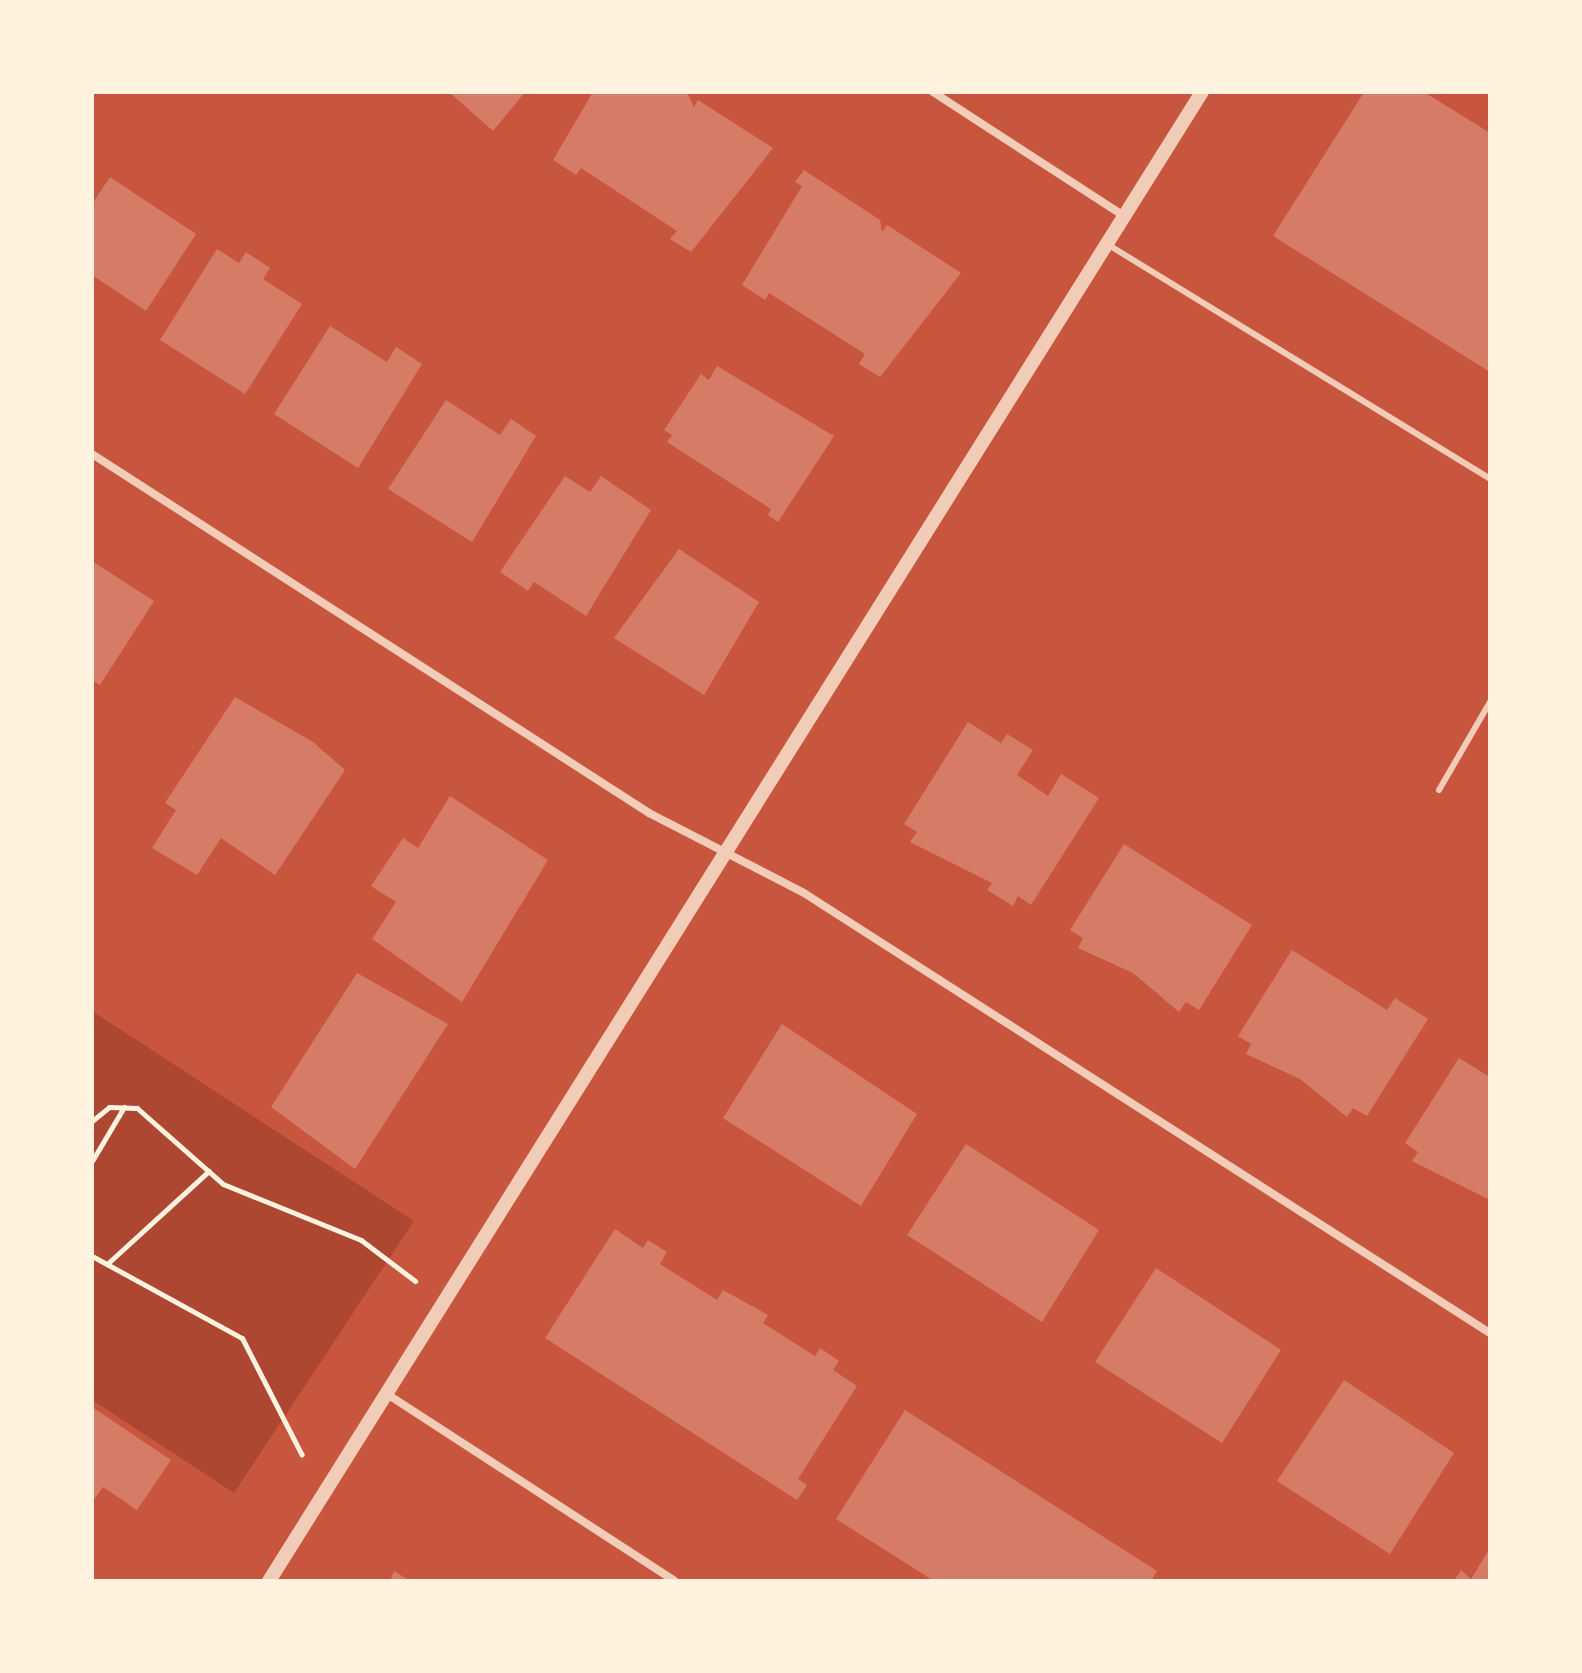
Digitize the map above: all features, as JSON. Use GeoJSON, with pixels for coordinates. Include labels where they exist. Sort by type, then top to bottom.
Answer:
{"type":"FeatureCollection","features":[{"type":"Feature","properties":{"kind":"street"},"geometry":{"type":"LineString","coordinates":[[933,92],[1124,216]]}},
{"type":"Feature","properties":{"kind":"street"},"geometry":{"type":"LineString","coordinates":[[269,1581],[1202,92]]}},
{"type":"Feature","properties":{"kind":"street"},"geometry":{"type":"LineString","coordinates":[[92,454],[649,813],[804,893],[1490,1333]]}},
{"type":"Feature","properties":{"kind":"street"},"geometry":{"type":"LineString","coordinates":[[387,1394],[675,1581]]}},
{"type":"Feature","properties":{"kind":"lane"},"geometry":{"type":"LineString","coordinates":[[1107,244],[1490,479]]}},
{"type":"Feature","properties":{"kind":"lane"},"geometry":{"type":"LineString","coordinates":[[1439,790],[1490,702]]}},
{"type":"Feature","properties":{"kind":"path"},"geometry":{"type":"LineString","coordinates":[[92,1121],[109,1107],[137,1108],[209,1171],[260,1202],[361,1240],[444,1303]]}},
{"type":"Feature","properties":{"kind":"path"},"geometry":{"type":"LineString","coordinates":[[92,1161],[124,1107]]}},
{"type":"Feature","properties":{"kind":"path"},"geometry":{"type":"LineString","coordinates":[[107,1264],[209,1171]]}},
{"type":"Feature","properties":{"kind":"path"},"geometry":{"type":"LineString","coordinates":[[92,1256],[242,1338],[322,1498]]}},
{"type":"Feature","properties":{"kind":"shaded area"},"geometry":{"type":"Polygon","coordinates":[[[92,1011],[414,1221],[234,1493],[92,1400],[92,1011]]]}},
{"type":"Feature","properties":{"kind":"building"},"geometry":{"type":"Polygon","coordinates":[[[449,92],[525,92],[493,131],[449,92]]]}},
{"type":"Feature","properties":{"kind":"building"},"geometry":{"type":"Polygon","coordinates":[[[593,92],[687,92],[694,107],[698,100],[773,148],[691,252],[670,239],[677,231],[581,168],[576,175],[553,160],[593,92]]]}},
{"type":"Feature","properties":{"kind":"building"},"geometry":{"type":"Polygon","coordinates":[[[1364,92],[1424,92],[1490,133],[1490,372],[1273,236],[1364,92]]]}},
{"type":"Feature","properties":{"kind":"building"},"geometry":{"type":"Polygon","coordinates":[[[804,170],[880,220],[882,232],[887,225],[961,273],[880,377],[859,364],[865,354],[769,293],[765,300],[742,285],[802,186],[795,182],[804,170]]]}},
{"type":"Feature","properties":{"kind":"building"},"geometry":{"type":"Polygon","coordinates":[[[110,177],[196,234],[146,311],[92,275],[92,204],[110,177]]]}},
{"type":"Feature","properties":{"kind":"building"},"geometry":{"type":"Polygon","coordinates":[[[217,249],[239,263],[246,252],[270,268],[263,279],[302,304],[245,394],[160,340],[217,249]]]}},
{"type":"Feature","properties":{"kind":"building"},"geometry":{"type":"Polygon","coordinates":[[[330,326],[387,362],[396,347],[422,364],[358,468],[274,414],[330,326]]]}},
{"type":"Feature","properties":{"kind":"building"},"geometry":{"type":"Polygon","coordinates":[[[717,366],[834,436],[778,522],[768,515],[771,509],[667,442],[672,435],[664,430],[701,374],[709,380],[717,366]]]}},
{"type":"Feature","properties":{"kind":"building"},"geometry":{"type":"Polygon","coordinates":[[[446,400],[500,435],[511,419],[536,436],[472,542],[388,489],[446,400]]]}},
{"type":"Feature","properties":{"kind":"building"},"geometry":{"type":"Polygon","coordinates":[[[565,476],[590,492],[601,476],[651,510],[586,616],[534,582],[528,591],[500,572],[565,476]]]}},
{"type":"Feature","properties":{"kind":"building"},"geometry":{"type":"Polygon","coordinates":[[[679,549],[759,602],[704,695],[614,638],[679,549]]]}},
{"type":"Feature","properties":{"kind":"building"},"geometry":{"type":"Polygon","coordinates":[[[92,561],[154,601],[100,685],[92,680],[92,561]]]}},
{"type":"Feature","properties":{"kind":"building"},"geometry":{"type":"Polygon","coordinates":[[[235,697],[313,742],[345,770],[275,875],[221,838],[197,875],[152,848],[176,810],[165,803],[235,697]]]}},
{"type":"Feature","properties":{"kind":"building"},"geometry":{"type":"Polygon","coordinates":[[[968,722],[1001,743],[1007,734],[1033,750],[1017,775],[1048,796],[1061,774],[1099,798],[1031,905],[1018,896],[1013,906],[987,890],[992,883],[910,842],[917,832],[904,824],[968,722]]]}},
{"type":"Feature","properties":{"kind":"building"},"geometry":{"type":"Polygon","coordinates":[[[450,796],[548,860],[462,1002],[372,939],[396,902],[371,886],[403,838],[418,848],[450,796]]]}},
{"type":"Feature","properties":{"kind":"building"},"geometry":{"type":"Polygon","coordinates":[[[1124,844],[1252,925],[1199,1010],[1186,1002],[1179,1012],[1133,973],[1078,948],[1083,938],[1070,930],[1124,844]]]}},
{"type":"Feature","properties":{"kind":"building"},"geometry":{"type":"Polygon","coordinates":[[[1292,950],[1387,1010],[1395,998],[1428,1019],[1367,1116],[1353,1108],[1347,1117],[1300,1079],[1246,1054],[1251,1044],[1238,1036],[1292,950]]]}},
{"type":"Feature","properties":{"kind":"building"},"geometry":{"type":"Polygon","coordinates":[[[357,973],[448,1024],[355,1169],[271,1107],[357,973]]]}},
{"type":"Feature","properties":{"kind":"building"},"geometry":{"type":"Polygon","coordinates":[[[782,1024],[917,1114],[861,1206],[723,1118],[782,1024]]]}},
{"type":"Feature","properties":{"kind":"building"},"geometry":{"type":"Polygon","coordinates":[[[1459,1058],[1490,1077],[1490,1200],[1412,1161],[1418,1152],[1405,1143],[1459,1058]]]}},
{"type":"Feature","properties":{"kind":"building"},"geometry":{"type":"Polygon","coordinates":[[[966,1144],[1099,1230],[1042,1322],[907,1235],[966,1144]]]}},
{"type":"Feature","properties":{"kind":"building"},"geometry":{"type":"Polygon","coordinates":[[[615,1229],[643,1248],[648,1240],[667,1252],[660,1264],[717,1300],[723,1290],[768,1315],[763,1323],[815,1356],[820,1348],[839,1361],[833,1370],[857,1386],[798,1479],[807,1485],[797,1500],[545,1338],[615,1229]]]}},
{"type":"Feature","properties":{"kind":"building"},"geometry":{"type":"Polygon","coordinates":[[[1156,1268],[1281,1350],[1222,1443],[1095,1362],[1156,1268]]]}},
{"type":"Feature","properties":{"kind":"building"},"geometry":{"type":"Polygon","coordinates":[[[1344,1380],[1454,1453],[1390,1554],[1277,1481],[1344,1380]]]}},
{"type":"Feature","properties":{"kind":"building"},"geometry":{"type":"Polygon","coordinates":[[[92,1407],[171,1460],[137,1510],[103,1487],[92,1502],[92,1407]]]}},
{"type":"Feature","properties":{"kind":"building"},"geometry":{"type":"Polygon","coordinates":[[[905,1410],[1157,1571],[1151,1581],[934,1581],[836,1519],[905,1410]]]}},
{"type":"Feature","properties":{"kind":"building"},"geometry":{"type":"Polygon","coordinates":[[[1490,1548],[1490,1581],[1454,1581],[1461,1570],[1471,1579],[1490,1548]]]}},
{"type":"Feature","properties":{"kind":"building"},"geometry":{"type":"Polygon","coordinates":[[[394,1571],[410,1581],[390,1581],[394,1571]]]}}]}
